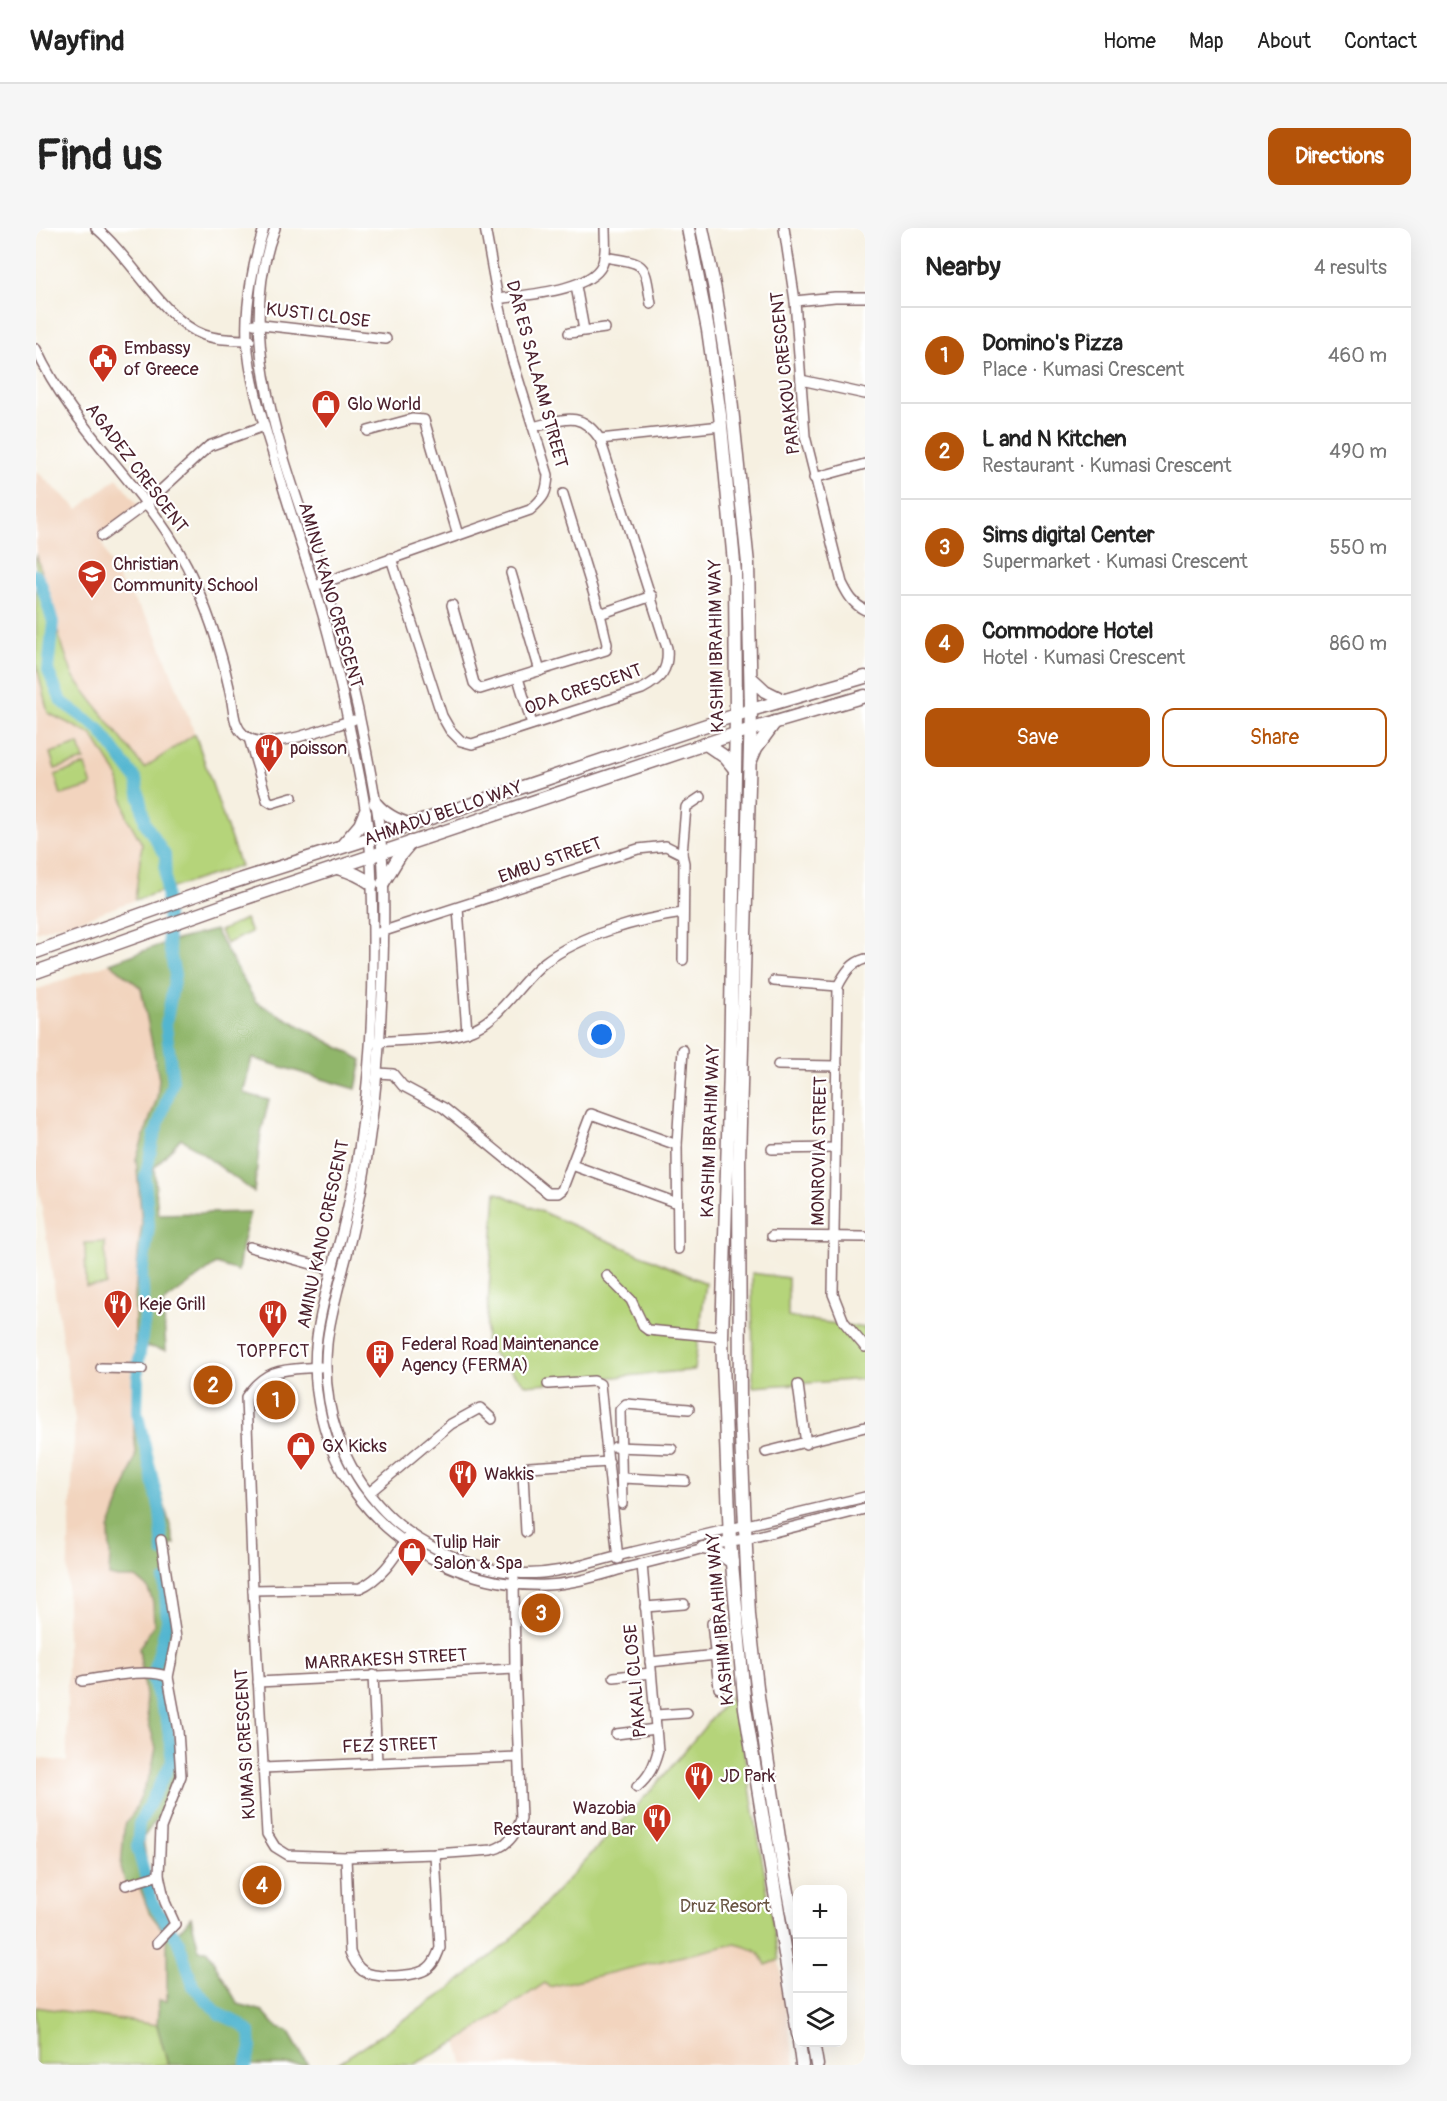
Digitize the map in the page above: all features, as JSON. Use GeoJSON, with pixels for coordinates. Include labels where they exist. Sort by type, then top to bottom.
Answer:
{"type":"FeatureCollection","features":[{"type":"Feature","properties":{"kind":"main road","name":"KASHIM IBRAHIM WAY"},"geometry":{"type":"LineString","coordinates":[[688,228],[708,330],[721,426],[735,573],[736,715],[723,1337],[727,1530],[745,1708],[793,2003]]}},
{"type":"Feature","properties":{"kind":"main road","name":"KASHIM IBRAHIM WAY"},"geometry":{"type":"LineString","coordinates":[[702,228],[715,290],[729,379],[748,564],[751,710],[739,1161],[740,1414],[749,1615],[758,1696],[783,1865],[797,1939]]}},
{"type":"Feature","properties":{"kind":"main road","name":"AHMADU BELLO WAY"},"geometry":{"type":"LineString","coordinates":[[36,952],[218,886],[411,825],[751,710],[865,677]]}},
{"type":"Feature","properties":{"kind":"main road"},"geometry":{"type":"LineString","coordinates":[[751,678],[765,690],[783,700]]}},
{"type":"Feature","properties":{"kind":"main road"},"geometry":{"type":"LineString","coordinates":[[712,723],[728,707],[736,694]]}},
{"type":"Feature","properties":{"kind":"main road","name":"AHMADU BELLO WAY"},"geometry":{"type":"LineString","coordinates":[[36,972],[225,905],[735,734],[865,696]]}},
{"type":"Feature","properties":{"kind":"main road"},"geometry":{"type":"LineString","coordinates":[[749,763],[756,748],[775,722]]}},
{"type":"Feature","properties":{"kind":"main road"},"geometry":{"type":"LineString","coordinates":[[706,744],[718,751],[734,768]]}},
{"type":"Feature","properties":{"kind":"main road"},"geometry":{"type":"LineString","coordinates":[[375,803],[382,812],[393,819],[411,825]]}},
{"type":"Feature","properties":{"kind":"main road"},"geometry":{"type":"LineString","coordinates":[[342,847],[360,825],[365,813]]}},
{"type":"Feature","properties":{"kind":"main road"},"geometry":{"type":"LineString","coordinates":[[336,868],[347,870],[377,883],[411,842]]}},
{"type":"Feature","properties":{"kind":"main road"},"geometry":{"type":"LineString","coordinates":[[703,1548],[714,1550],[732,1562]]}},
{"type":"Feature","properties":{"kind":"main road"},"geometry":{"type":"LineString","coordinates":[[800,2047],[802,2065]]}},
{"type":"Feature","properties":{"kind":"main road"},"geometry":{"type":"LineString","coordinates":[[814,2047],[817,2065]]}},
{"type":"Feature","properties":{"kind":"street"},"geometry":{"type":"LineString","coordinates":[[96,228],[174,314],[192,329],[205,335],[259,340]]}},
{"type":"Feature","properties":{"kind":"street","name":"AMINU KANO CRESCENT"},"geometry":{"type":"LineString","coordinates":[[264,228],[255,260],[246,323],[251,373],[264,426],[337,664],[365,813],[374,837],[377,854],[371,1042],[362,1127],[352,1189],[320,1319],[315,1367],[321,1417],[336,1459],[360,1499],[378,1520],[404,1543],[448,1567],[514,1585],[549,1585],[580,1581],[703,1548],[727,1530]]}},
{"type":"Feature","properties":{"kind":"street","name":"AMINU KANO CRESCENT"},"geometry":{"type":"LineString","coordinates":[[275,228],[264,262],[259,324],[264,381],[324,582],[360,718],[375,803],[374,837]]}},
{"type":"Feature","properties":{"kind":"street","name":"DAR ES SALAAM STREET"},"geometry":{"type":"LineString","coordinates":[[314,586],[530,510],[542,500],[547,489],[548,475],[513,359],[498,299],[485,228]]}},
{"type":"Feature","properties":{"kind":"street"},"geometry":{"type":"LineString","coordinates":[[498,299],[576,286],[591,279],[601,267],[604,258],[605,228]]}},
{"type":"Feature","properties":{"kind":"street","name":"PARAKOU CRESCENT"},"geometry":{"type":"LineString","coordinates":[[784,228],[795,302],[805,436],[842,583],[848,596],[858,607],[865,610]]}},
{"type":"Feature","properties":{"kind":"street"},"geometry":{"type":"LineString","coordinates":[[604,258],[633,262],[642,266],[646,273],[651,304]]}},
{"type":"Feature","properties":{"kind":"street"},"geometry":{"type":"LineString","coordinates":[[576,286],[584,330]]}},
{"type":"Feature","properties":{"kind":"street"},"geometry":{"type":"LineString","coordinates":[[795,302],[835,297],[865,297]]}},
{"type":"Feature","properties":{"kind":"street","name":"KUSTI CLOSE"},"geometry":{"type":"LineString","coordinates":[[246,323],[386,339]]}},
{"type":"Feature","properties":{"kind":"street"},"geometry":{"type":"LineString","coordinates":[[569,333],[605,328]]}},
{"type":"Feature","properties":{"kind":"street","name":"AGADEZ CRESCENT"},"geometry":{"type":"LineString","coordinates":[[36,349],[43,364],[74,411],[147,503],[176,546],[194,580],[224,665],[236,724],[249,738],[267,800],[272,802],[292,797]]}},
{"type":"Feature","properties":{"kind":"street"},"geometry":{"type":"LineString","coordinates":[[801,380],[865,394]]}},
{"type":"Feature","properties":{"kind":"street"},"geometry":{"type":"LineString","coordinates":[[368,431],[412,419],[424,420],[458,535]]}},
{"type":"Feature","properties":{"kind":"street"},"geometry":{"type":"LineString","coordinates":[[533,427],[561,420],[582,420],[600,439],[721,426]]}},
{"type":"Feature","properties":{"kind":"street"},"geometry":{"type":"LineString","coordinates":[[102,536],[147,503],[209,446],[264,426]]}},
{"type":"Feature","properties":{"kind":"street","name":"ODA CRESCENT"},"geometry":{"type":"LineString","coordinates":[[391,558],[442,716],[450,730],[461,741],[472,744],[504,735],[642,689],[656,681],[663,672],[668,660],[667,648],[600,439]]}},
{"type":"Feature","properties":{"kind":"street"},"geometry":{"type":"LineString","coordinates":[[814,478],[865,464]]}},
{"type":"Feature","properties":{"kind":"street"},"geometry":{"type":"LineString","coordinates":[[452,605],[474,683],[480,689],[606,650],[607,644],[600,615],[564,494]]}},
{"type":"Feature","properties":{"kind":"street"},"geometry":{"type":"LineString","coordinates":[[511,573],[540,671]]}},
{"type":"Feature","properties":{"kind":"street"},"geometry":{"type":"LineString","coordinates":[[600,615],[652,596]]}},
{"type":"Feature","properties":{"kind":"street"},"geometry":{"type":"LineString","coordinates":[[518,678],[532,724]]}},
{"type":"Feature","properties":{"kind":"street"},"geometry":{"type":"LineString","coordinates":[[249,738],[257,742],[272,742],[360,718]]}},
{"type":"Feature","properties":{"kind":"street"},"geometry":{"type":"LineString","coordinates":[[683,960],[684,863],[682,854],[686,807],[701,797]]}},
{"type":"Feature","properties":{"kind":"street","name":"EMBU STREET"},"geometry":{"type":"LineString","coordinates":[[373,934],[384,933],[608,857],[638,849],[666,846],[682,854]]}},
{"type":"Feature","properties":{"kind":"street","name":"AMINU KANO CRESCENT"},"geometry":{"type":"LineString","coordinates":[[377,883],[384,933],[378,1073],[361,1191],[327,1341],[326,1366],[327,1393],[337,1434],[345,1454],[369,1493],[386,1514],[410,1534],[456,1559],[514,1573],[541,1574],[865,1497]]}},
{"type":"Feature","properties":{"kind":"street"},"geometry":{"type":"LineString","coordinates":[[458,909],[467,1032]]}},
{"type":"Feature","properties":{"kind":"street"},"geometry":{"type":"LineString","coordinates":[[371,1042],[467,1032],[491,1018],[545,963],[566,949],[590,937],[659,917],[683,913]]}},
{"type":"Feature","properties":{"kind":"street"},"geometry":{"type":"LineString","coordinates":[[774,981],[838,986],[846,972],[857,962],[865,959]]}},
{"type":"Feature","properties":{"kind":"street","name":"MONROVIA STREET"},"geometry":{"type":"LineString","coordinates":[[838,986],[832,1294],[844,1322],[864,1345]]}},
{"type":"Feature","properties":{"kind":"street"},"geometry":{"type":"LineString","coordinates":[[678,1249],[677,1145],[683,1050]]}},
{"type":"Feature","properties":{"kind":"street"},"geometry":{"type":"LineString","coordinates":[[778,1065],[837,1066]]}},
{"type":"Feature","properties":{"kind":"street"},"geometry":{"type":"LineString","coordinates":[[378,1073],[393,1074],[403,1086],[444,1108],[548,1193],[558,1193],[562,1190],[591,1114],[677,1145]]}},
{"type":"Feature","properties":{"kind":"street"},"geometry":{"type":"LineString","coordinates":[[772,1149],[835,1148]]}},
{"type":"Feature","properties":{"kind":"street"},"geometry":{"type":"LineString","coordinates":[[572,1165],[677,1203]]}},
{"type":"Feature","properties":{"kind":"street"},"geometry":{"type":"LineString","coordinates":[[772,1236],[865,1238]]}},
{"type":"Feature","properties":{"kind":"street"},"geometry":{"type":"LineString","coordinates":[[250,1246],[333,1270]]}},
{"type":"Feature","properties":{"kind":"street"},"geometry":{"type":"LineString","coordinates":[[607,1276],[631,1300],[644,1327],[648,1330],[723,1337]]}},
{"type":"Feature","properties":{"kind":"street","name":"KUMASI CRESCENT"},"geometry":{"type":"LineString","coordinates":[[326,1366],[289,1369],[267,1374],[255,1383],[246,1397],[253,1590],[267,1834],[275,1847],[288,1854],[346,1857],[492,1850],[500,1848],[510,1840],[521,1819],[514,1573]]}},
{"type":"Feature","properties":{"kind":"street"},"geometry":{"type":"LineString","coordinates":[[101,1368],[142,1370]]}},
{"type":"Feature","properties":{"kind":"street"},"geometry":{"type":"LineString","coordinates":[[549,1384],[594,1381],[600,1384],[620,1570]]}},
{"type":"Feature","properties":{"kind":"street"},"geometry":{"type":"LineString","coordinates":[[798,1385],[806,1444]]}},
{"type":"Feature","properties":{"kind":"street"},"geometry":{"type":"LineString","coordinates":[[622,1504],[620,1410],[622,1406],[626,1404],[689,1408]]}},
{"type":"Feature","properties":{"kind":"street"},"geometry":{"type":"LineString","coordinates":[[369,1493],[452,1424],[480,1408],[492,1419]]}},
{"type":"Feature","properties":{"kind":"street"},"geometry":{"type":"LineString","coordinates":[[766,1452],[806,1444],[865,1427]]}},
{"type":"Feature","properties":{"kind":"street"},"geometry":{"type":"LineString","coordinates":[[607,1447],[672,1449]]}},
{"type":"Feature","properties":{"kind":"street"},"geometry":{"type":"LineString","coordinates":[[526,1532],[523,1474],[529,1467],[609,1462]]}},
{"type":"Feature","properties":{"kind":"street"},"geometry":{"type":"LineString","coordinates":[[622,1478],[685,1481]]}},
{"type":"Feature","properties":{"kind":"street","name":"AMINU KANO CRESCENT"},"geometry":{"type":"LineString","coordinates":[[727,1530],[746,1539],[865,1509]]}},
{"type":"Feature","properties":{"kind":"street"},"geometry":{"type":"LineString","coordinates":[[253,1590],[360,1588],[371,1583],[384,1572],[410,1534]]}},
{"type":"Feature","properties":{"kind":"street"},"geometry":{"type":"LineString","coordinates":[[157,1943],[175,1924],[165,1902],[159,1875],[161,1828],[181,1776],[178,1731],[164,1675],[176,1638],[161,1540]]}},
{"type":"Feature","properties":{"kind":"street","name":"PAKALI CLOSE"},"geometry":{"type":"LineString","coordinates":[[637,1787],[646,1779],[655,1764],[658,1751],[642,1564]]}},
{"type":"Feature","properties":{"kind":"street"},"geometry":{"type":"LineString","coordinates":[[645,1607],[684,1604]]}},
{"type":"Feature","properties":{"kind":"street"},"geometry":{"type":"LineString","coordinates":[[712,1623],[719,1688]]}},
{"type":"Feature","properties":{"kind":"street"},"geometry":{"type":"LineString","coordinates":[[650,1662],[716,1655]]}},
{"type":"Feature","properties":{"kind":"street","name":"MARRAKESH STREET"},"geometry":{"type":"LineString","coordinates":[[258,1682],[515,1669]]}},
{"type":"Feature","properties":{"kind":"street"},"geometry":{"type":"LineString","coordinates":[[614,1677],[651,1673]]}},
{"type":"Feature","properties":{"kind":"street"},"geometry":{"type":"LineString","coordinates":[[82,1681],[141,1674],[164,1675]]}},
{"type":"Feature","properties":{"kind":"street"},"geometry":{"type":"LineString","coordinates":[[373,1675],[377,1762]]}},
{"type":"Feature","properties":{"kind":"street"},"geometry":{"type":"LineString","coordinates":[[655,1715],[687,1713]]}},
{"type":"Feature","properties":{"kind":"street"},"geometry":{"type":"LineString","coordinates":[[615,1734],[656,1729]]}},
{"type":"Feature","properties":{"kind":"street","name":"FEZ STREET"},"geometry":{"type":"LineString","coordinates":[[263,1768],[518,1757]]}},
{"type":"Feature","properties":{"kind":"street"},"geometry":{"type":"LineString","coordinates":[[346,1857],[350,1952],[355,1963],[364,1972],[375,1976],[419,1974],[436,1959],[440,1948],[435,1854]]}},
{"type":"Feature","properties":{"kind":"street"},"geometry":{"type":"LineString","coordinates":[[126,1885],[159,1875]]}},
{"type":"Feature","properties":{"kind":"shaded area","name":"Christian Community School"},"geometry":{"type":"Polygon","coordinates":[[[36,471],[78,509],[117,478],[139,506],[100,537],[114,574],[153,626],[195,734],[144,768],[73,676],[36,553],[36,471]]]}},
{"type":"Feature","properties":{"kind":"shaded area"},"geometry":{"type":"Polygon","coordinates":[[[36,663],[48,713],[92,735],[118,776],[127,817],[142,844],[135,900],[70,924],[57,925],[36,932],[36,663]]]}},
{"type":"Feature","properties":{"kind":"shaded area"},"geometry":{"type":"Polygon","coordinates":[[[110,963],[141,988],[159,1079],[157,1098],[136,1159],[142,1224],[139,1243],[134,1432],[136,1453],[110,1554],[109,1576],[136,1578],[147,1586],[153,1602],[154,1625],[139,1648],[148,1720],[156,1748],[151,1772],[134,1812],[126,1823],[139,1885],[149,1912],[163,1930],[167,1944],[167,2001],[159,2000],[157,2025],[36,2007],[36,1758],[67,1762],[67,1578],[75,1420],[36,1171],[36,990],[110,963]]]}},
{"type":"Feature","properties":{"kind":"shaded area"},"geometry":{"type":"Polygon","coordinates":[[[735,1944],[754,1948],[766,1964],[779,1960],[795,2065],[464,2065],[457,2042],[545,1983],[549,1987],[735,1944]]]}},
{"type":"Feature","properties":{"kind":"green space"},"geometry":{"type":"Polygon","coordinates":[[[36,553],[73,676],[144,768],[195,734],[240,866],[135,900],[142,844],[127,817],[118,776],[92,735],[48,713],[36,663],[36,553]]]}},
{"type":"Feature","properties":{"kind":"green space"},"geometry":{"type":"Polygon","coordinates":[[[79,744],[84,760],[55,769],[50,753],[79,744]]]}},
{"type":"Feature","properties":{"kind":"green space"},"geometry":{"type":"Polygon","coordinates":[[[85,765],[92,786],[61,795],[55,775],[85,765]]]}},
{"type":"Feature","properties":{"kind":"green space"},"geometry":{"type":"Polygon","coordinates":[[[245,919],[251,932],[226,944],[220,931],[245,919]]]}},
{"type":"Feature","properties":{"kind":"green space"},"geometry":{"type":"Polygon","coordinates":[[[215,930],[256,1002],[362,1060],[356,1089],[252,1058],[243,1093],[269,1100],[261,1133],[254,1192],[181,1138],[154,1168],[158,1214],[250,1212],[238,1271],[216,1264],[163,1303],[166,1350],[144,1346],[139,1412],[175,1544],[171,1545],[173,1639],[170,1661],[161,1673],[173,1726],[178,1767],[172,1794],[143,1838],[151,1889],[168,1923],[178,1932],[191,1917],[199,1950],[207,1950],[238,2004],[263,2011],[278,2028],[288,2031],[308,2065],[168,2065],[157,2025],[159,2000],[167,2001],[167,1944],[163,1930],[149,1912],[139,1885],[126,1885],[121,1868],[126,1823],[134,1812],[151,1772],[156,1748],[148,1720],[139,1648],[154,1625],[153,1602],[147,1587],[136,1578],[109,1576],[109,1529],[136,1453],[134,1432],[135,1295],[142,1224],[136,1159],[157,1098],[159,1079],[141,988],[110,963],[168,942],[215,930]]]}},
{"type":"Feature","properties":{"kind":"green space"},"geometry":{"type":"Polygon","coordinates":[[[496,1192],[706,1283],[694,1370],[526,1385],[485,1346],[496,1192]]]}},
{"type":"Feature","properties":{"kind":"green space"},"geometry":{"type":"Polygon","coordinates":[[[105,1242],[106,1285],[86,1286],[85,1243],[105,1242]]]}},
{"type":"Feature","properties":{"kind":"green space"},"geometry":{"type":"Polygon","coordinates":[[[752,1273],[788,1278],[788,1317],[865,1328],[865,1379],[753,1387],[752,1273]]]}},
{"type":"Feature","properties":{"kind":"green space","name":"Druz Resort"},"geometry":{"type":"Polygon","coordinates":[[[734,1692],[779,1960],[766,1965],[754,1950],[735,1944],[549,1987],[545,1983],[457,2042],[413,2065],[335,2065],[443,1994],[510,1941],[655,1786],[734,1692]]]}},
{"type":"Feature","properties":{"kind":"green space"},"geometry":{"type":"Polygon","coordinates":[[[36,2007],[157,2025],[168,2065],[36,2065],[36,2007]]]}},
{"type":"Feature","properties":{"kind":"waterway"},"geometry":{"type":"LineString","coordinates":[[36,575],[41,583],[53,622],[48,670],[61,701],[99,729],[136,779],[145,823],[165,855],[168,942],[175,975],[166,1025],[173,1081],[154,1137],[145,1178],[149,1226],[142,1275],[145,1317],[138,1366],[137,1412],[160,1511],[163,1552]]}},
{"type":"Feature","properties":{"kind":"waterway"},"geometry":{"type":"LineString","coordinates":[[164,1581],[167,1621],[152,1679],[167,1721],[172,1761],[139,1824],[137,1847],[153,1903],[180,1944],[193,1986],[219,2014],[239,2023],[250,2032],[251,2048],[246,2065]]}},
{"type":"Feature","properties":{"kind":"place","name":"Embassy of Greece"},"geometry":{"type":"Point","coordinates":[103,384]}},
{"type":"Feature","properties":{"kind":"place","name":"Glo World"},"geometry":{"type":"Point","coordinates":[326,430]}},
{"type":"Feature","properties":{"kind":"place","name":"Christian Community School"},"geometry":{"type":"Point","coordinates":[92,600]}},
{"type":"Feature","properties":{"kind":"place","name":"poisson"},"geometry":{"type":"Point","coordinates":[269,774]}},
{"type":"Feature","properties":{"kind":"place","name":"Keje Grill"},"geometry":{"type":"Point","coordinates":[118,1330]}},
{"type":"Feature","properties":{"kind":"place","name":"TOPPFCT"},"geometry":{"type":"Point","coordinates":[273,1340]}},
{"type":"Feature","properties":{"kind":"place","name":"Federal Road Maintenance Agency (FERMA)"},"geometry":{"type":"Point","coordinates":[380,1380]}},
{"type":"Feature","properties":{"kind":"place","name":"L and N Kitchen"},"geometry":{"type":"Point","coordinates":[213,1385]}},
{"type":"Feature","properties":{"kind":"place","name":"Domino's Pizza"},"geometry":{"type":"Point","coordinates":[276,1400]}},
{"type":"Feature","properties":{"kind":"place","name":"GX Kicks"},"geometry":{"type":"Point","coordinates":[301,1472]}},
{"type":"Feature","properties":{"kind":"place","name":"Wakkis"},"geometry":{"type":"Point","coordinates":[463,1500]}},
{"type":"Feature","properties":{"kind":"place","name":"Tulip Hair Salon & Spa"},"geometry":{"type":"Point","coordinates":[412,1578]}},
{"type":"Feature","properties":{"kind":"place","name":"Sims digital Center"},"geometry":{"type":"Point","coordinates":[541,1613]}},
{"type":"Feature","properties":{"kind":"place","name":"JD Park"},"geometry":{"type":"Point","coordinates":[699,1802]}},
{"type":"Feature","properties":{"kind":"place","name":"Wazobia Restaurant and Bar"},"geometry":{"type":"Point","coordinates":[657,1844]}},
{"type":"Feature","properties":{"kind":"place","name":"Commodore Hotel"},"geometry":{"type":"Point","coordinates":[262,1885]}}]}
